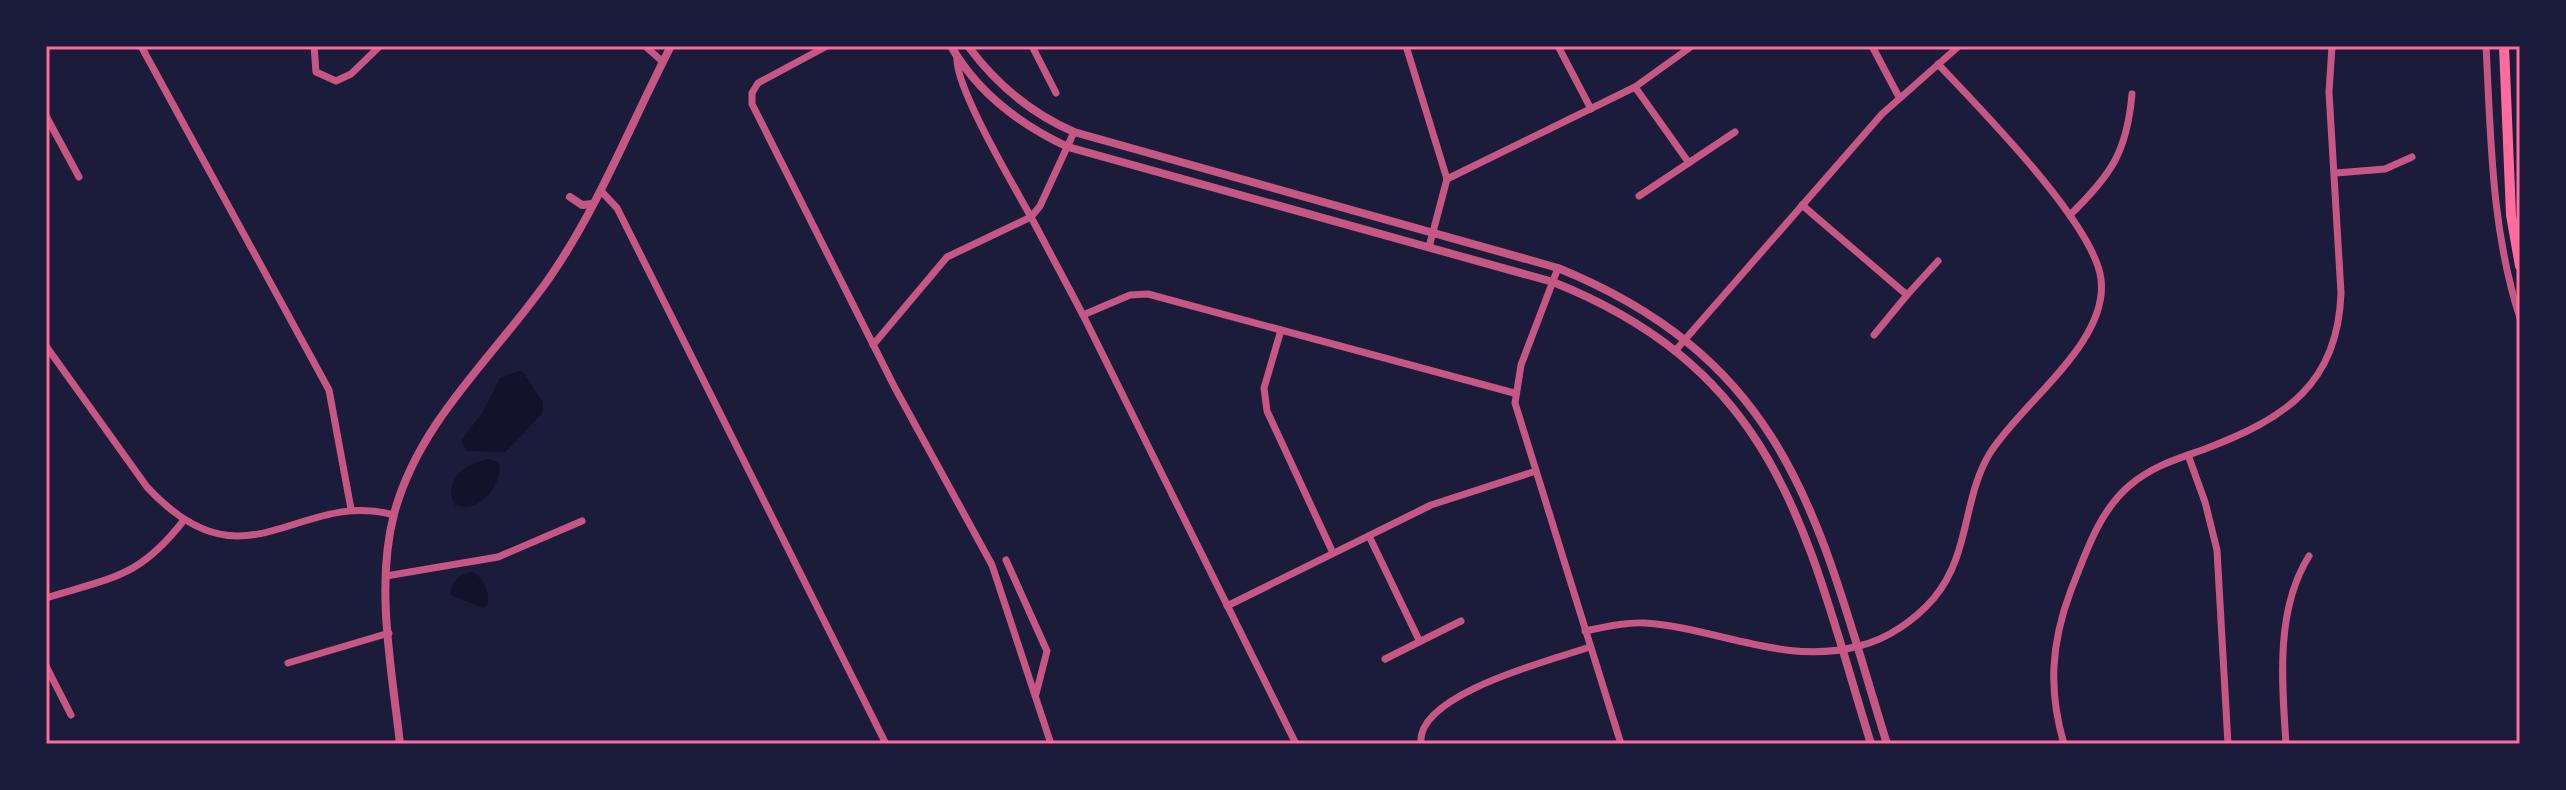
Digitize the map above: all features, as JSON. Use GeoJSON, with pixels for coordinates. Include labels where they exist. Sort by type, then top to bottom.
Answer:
{"type":"FeatureCollection","features":[{"type":"Feature","properties":{"kind":"main road"},"geometry":{"type":"LineString","coordinates":[[2504,46],[2511,215],[2520,266]]}},
{"type":"Feature","properties":{"kind":"street"},"geometry":{"type":"LineString","coordinates":[[141,46],[329,390],[351,509]]}},
{"type":"Feature","properties":{"kind":"street"},"geometry":{"type":"LineString","coordinates":[[314,46],[316,72],[336,81],[351,74],[380,46]]}},
{"type":"Feature","properties":{"kind":"street"},"geometry":{"type":"LineString","coordinates":[[645,46],[663,62]]}},
{"type":"Feature","properties":{"kind":"street"},"geometry":{"type":"LineString","coordinates":[[400,744],[386,576],[394,515],[405,480],[426,439],[550,277],[601,191],[671,46]]}},
{"type":"Feature","properties":{"kind":"street"},"geometry":{"type":"LineString","coordinates":[[827,46],[758,83],[751,98],[873,345],[992,565],[1051,744]]}},
{"type":"Feature","properties":{"kind":"street"},"geometry":{"type":"LineString","coordinates":[[951,46],[957,58],[1009,112],[1068,147],[1553,282],[1612,309],[1675,351],[1738,414],[1777,471],[1806,533],[1871,744]]}},
{"type":"Feature","properties":{"kind":"street"},"geometry":{"type":"LineString","coordinates":[[968,46],[1010,93],[1043,117],[1074,132],[1558,268],[1633,304],[1684,340],[1734,387],[1785,455],[1813,511],[1887,744]]}},
{"type":"Feature","properties":{"kind":"street"},"geometry":{"type":"LineString","coordinates":[[1032,46],[1056,93]]}},
{"type":"Feature","properties":{"kind":"street"},"geometry":{"type":"LineString","coordinates":[[1406,46],[1447,179],[1429,247]]}},
{"type":"Feature","properties":{"kind":"street"},"geometry":{"type":"LineString","coordinates":[[1558,46],[1591,109]]}},
{"type":"Feature","properties":{"kind":"street"},"geometry":{"type":"LineString","coordinates":[[1447,179],[1635,87],[1692,46]]}},
{"type":"Feature","properties":{"kind":"street"},"geometry":{"type":"LineString","coordinates":[[1872,46],[1899,97]]}},
{"type":"Feature","properties":{"kind":"street"},"geometry":{"type":"LineString","coordinates":[[1675,351],[1899,97],[1959,46]]}},
{"type":"Feature","properties":{"kind":"street"},"geometry":{"type":"LineString","coordinates":[[2064,744],[2051,687],[2052,668],[2065,607],[2092,537],[2112,503],[2126,488],[2155,468],[2253,431],[2271,420],[2302,395],[2324,365],[2340,315],[2336,173],[2329,92],[2332,46]]}},
{"type":"Feature","properties":{"kind":"street"},"geometry":{"type":"LineString","coordinates":[[2486,46],[2496,221],[2504,271],[2520,318]]}},
{"type":"Feature","properties":{"kind":"street"},"geometry":{"type":"LineString","coordinates":[[957,58],[959,75],[967,95],[1083,315],[1296,744]]}},
{"type":"Feature","properties":{"kind":"street"},"geometry":{"type":"LineString","coordinates":[[1585,631],[1643,623],[1767,649],[1818,653],[1857,647],[1888,635],[1934,598],[1959,555],[1978,478],[1991,452],[2074,352],[2093,324],[2101,291],[2099,268],[2090,245],[2070,215],[1938,64]]}},
{"type":"Feature","properties":{"kind":"street"},"geometry":{"type":"LineString","coordinates":[[1635,87],[1689,163]]}},
{"type":"Feature","properties":{"kind":"street"},"geometry":{"type":"LineString","coordinates":[[2070,215],[2117,162],[2128,133],[2132,94]]}},
{"type":"Feature","properties":{"kind":"street"},"geometry":{"type":"LineString","coordinates":[[46,116],[79,177]]}},
{"type":"Feature","properties":{"kind":"street"},"geometry":{"type":"LineString","coordinates":[[873,345],[947,257],[1031,217],[1040,206],[1074,132]]}},
{"type":"Feature","properties":{"kind":"street"},"geometry":{"type":"LineString","coordinates":[[1639,196],[1735,132]]}},
{"type":"Feature","properties":{"kind":"street"},"geometry":{"type":"LineString","coordinates":[[2336,173],[2385,169],[2412,157]]}},
{"type":"Feature","properties":{"kind":"street"},"geometry":{"type":"LineString","coordinates":[[601,191],[617,208],[886,744]]}},
{"type":"Feature","properties":{"kind":"street"},"geometry":{"type":"LineString","coordinates":[[570,197],[582,205],[593,204]]}},
{"type":"Feature","properties":{"kind":"street"},"geometry":{"type":"LineString","coordinates":[[1802,205],[1907,295]]}},
{"type":"Feature","properties":{"kind":"street"},"geometry":{"type":"LineString","coordinates":[[1874,335],[1938,261]]}},
{"type":"Feature","properties":{"kind":"street"},"geometry":{"type":"LineString","coordinates":[[1558,268],[1514,393],[1621,744]]}},
{"type":"Feature","properties":{"kind":"street"},"geometry":{"type":"LineString","coordinates":[[1083,315],[1121,297],[1148,294],[1514,393]]}},
{"type":"Feature","properties":{"kind":"street"},"geometry":{"type":"LineString","coordinates":[[1281,330],[1264,388],[1267,411],[1333,553]]}},
{"type":"Feature","properties":{"kind":"street"},"geometry":{"type":"LineString","coordinates":[[46,346],[147,487],[184,520],[214,532],[253,536],[283,531],[351,509],[365,508],[394,515]]}},
{"type":"Feature","properties":{"kind":"street"},"geometry":{"type":"LineString","coordinates":[[2188,455],[2217,550],[2228,744]]}},
{"type":"Feature","properties":{"kind":"street"},"geometry":{"type":"LineString","coordinates":[[1227,606],[1456,494],[1536,471]]}},
{"type":"Feature","properties":{"kind":"street"},"geometry":{"type":"LineString","coordinates":[[46,598],[140,566],[163,547],[184,520]]}},
{"type":"Feature","properties":{"kind":"street"},"geometry":{"type":"LineString","coordinates":[[386,576],[498,557],[582,521]]}},
{"type":"Feature","properties":{"kind":"street"},"geometry":{"type":"LineString","coordinates":[[1369,536],[1419,640]]}},
{"type":"Feature","properties":{"kind":"street"},"geometry":{"type":"LineString","coordinates":[[2286,744],[2282,662],[2295,583],[2309,556]]}},
{"type":"Feature","properties":{"kind":"street"},"geometry":{"type":"LineString","coordinates":[[1006,560],[1047,651],[1036,694]]}},
{"type":"Feature","properties":{"kind":"street"},"geometry":{"type":"LineString","coordinates":[[1385,659],[1461,621]]}},
{"type":"Feature","properties":{"kind":"street"},"geometry":{"type":"LineString","coordinates":[[288,663],[389,633]]}},
{"type":"Feature","properties":{"kind":"street"},"geometry":{"type":"LineString","coordinates":[[1421,744],[1421,733],[1427,719],[1473,689],[1590,647]]}},
{"type":"Feature","properties":{"kind":"street"},"geometry":{"type":"LineString","coordinates":[[46,666],[71,715]]}},
{"type":"Feature","properties":{"kind":"shaded area"},"geometry":{"type":"Polygon","coordinates":[[[523,372],[543,402],[542,414],[505,452],[466,451],[461,441],[482,413],[500,378],[523,372]]]}},
{"type":"Feature","properties":{"kind":"shaded area"},"geometry":{"type":"Polygon","coordinates":[[[489,459],[498,462],[500,468],[491,491],[479,503],[463,507],[455,505],[452,488],[458,474],[472,464],[489,459]]]}},
{"type":"Feature","properties":{"kind":"shaded area"},"geometry":{"type":"Polygon","coordinates":[[[473,572],[487,590],[488,604],[483,608],[451,595],[457,579],[473,572]]]}}]}
